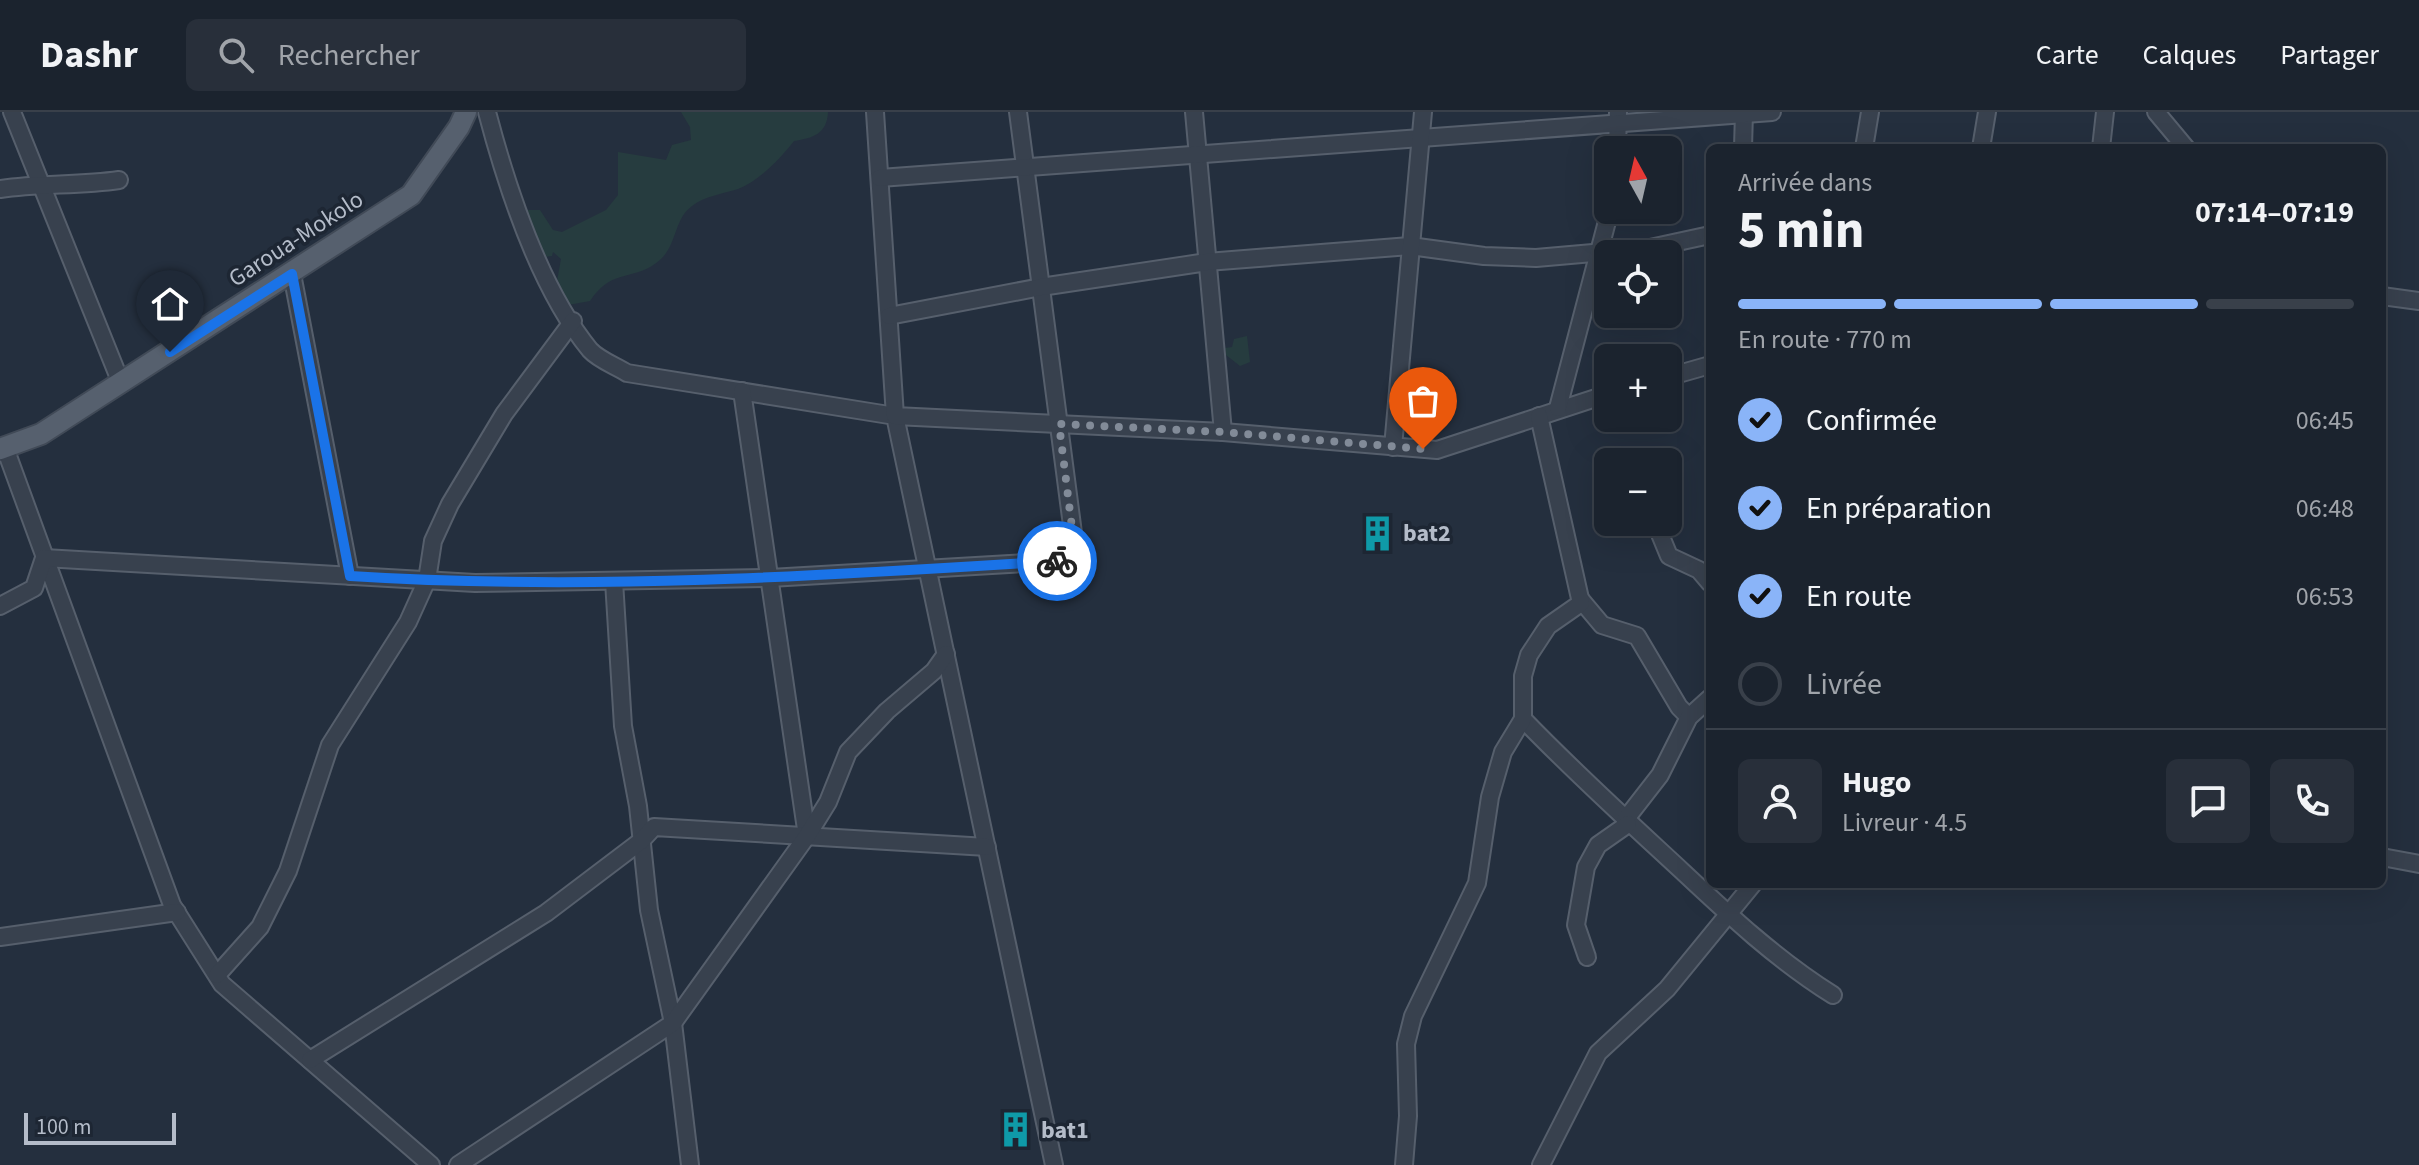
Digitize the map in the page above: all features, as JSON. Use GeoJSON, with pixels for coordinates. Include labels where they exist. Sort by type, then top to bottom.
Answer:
{"type":"FeatureCollection","features":[{"type":"Feature","properties":{"kind":"main road","name":"Garoua-Mokolo"},"geometry":{"type":"LineString","coordinates":[[2,448],[41,434],[411,195],[459,127],[466,112]]}},
{"type":"Feature","properties":{"kind":"street"},"geometry":{"type":"LineString","coordinates":[[12,112],[121,383]]}},
{"type":"Feature","properties":{"kind":"street"},"geometry":{"type":"LineString","coordinates":[[875,112],[895,416],[930,569],[1054,1165]]}},
{"type":"Feature","properties":{"kind":"street"},"geometry":{"type":"LineString","coordinates":[[1018,112],[1079,579]]}},
{"type":"Feature","properties":{"kind":"street"},"geometry":{"type":"LineString","coordinates":[[1194,112],[1223,432]]}},
{"type":"Feature","properties":{"kind":"street"},"geometry":{"type":"LineString","coordinates":[[1393,447],[1423,112]]}},
{"type":"Feature","properties":{"kind":"street"},"geometry":{"type":"LineString","coordinates":[[880,178],[1422,139],[1618,118],[1772,112]]}},
{"type":"Feature","properties":{"kind":"street"},"geometry":{"type":"LineString","coordinates":[[1865,144],[1870,112]]}},
{"type":"Feature","properties":{"kind":"street"},"geometry":{"type":"LineString","coordinates":[[1982,144],[1987,112]]}},
{"type":"Feature","properties":{"kind":"street"},"geometry":{"type":"LineString","coordinates":[[2101,144],[2105,112]]}},
{"type":"Feature","properties":{"kind":"street"},"geometry":{"type":"LineString","coordinates":[[2156,112],[2183,144]]}},
{"type":"Feature","properties":{"kind":"street"},"geometry":{"type":"LineString","coordinates":[[1743,144],[1744,113]]}},
{"type":"Feature","properties":{"kind":"street"},"geometry":{"type":"LineString","coordinates":[[493,116],[501,168],[540,268],[592,353],[627,373],[895,416],[1223,432],[1447,449],[1594,398]]}},
{"type":"Feature","properties":{"kind":"street"},"geometry":{"type":"LineString","coordinates":[[0,189],[40,183],[85,185],[119,180]]}},
{"type":"Feature","properties":{"kind":"street"},"geometry":{"type":"LineString","coordinates":[[1681,240],[1706,236]]}},
{"type":"Feature","properties":{"kind":"street"},"geometry":{"type":"LineString","coordinates":[[889,316],[1041,287],[1207,262],[1410,246],[1511,258],[1594,254]]}},
{"type":"Feature","properties":{"kind":"street"},"geometry":{"type":"LineString","coordinates":[[292,274],[350,576]]}},
{"type":"Feature","properties":{"kind":"street"},"geometry":{"type":"LineString","coordinates":[[1558,408],[1578,324],[1594,275]]}},
{"type":"Feature","properties":{"kind":"street"},"geometry":{"type":"LineString","coordinates":[[2386,297],[2419,301]]}},
{"type":"Feature","properties":{"kind":"street"},"geometry":{"type":"LineString","coordinates":[[217,975],[260,927],[288,871],[330,745],[408,622],[427,580],[433,541],[457,492],[504,414],[573,321]]}},
{"type":"Feature","properties":{"kind":"street"},"geometry":{"type":"LineString","coordinates":[[1682,373],[1706,366]]}},
{"type":"Feature","properties":{"kind":"street"},"geometry":{"type":"LineString","coordinates":[[742,391],[807,836]]}},
{"type":"Feature","properties":{"kind":"street"},"geometry":{"type":"LineString","coordinates":[[1539,416],[1581,600],[1602,625],[1637,636],[1679,707],[1689,717]]}},
{"type":"Feature","properties":{"kind":"street"},"geometry":{"type":"LineString","coordinates":[[2,448],[177,912],[217,975],[431,1165]]}},
{"type":"Feature","properties":{"kind":"street"},"geometry":{"type":"LineString","coordinates":[[1661,536],[1669,556],[1699,570],[1706,578]]}},
{"type":"Feature","properties":{"kind":"street"},"geometry":{"type":"LineString","coordinates":[[44,558],[427,580],[614,581],[770,578],[1076,560]]}},
{"type":"Feature","properties":{"kind":"street"},"geometry":{"type":"LineString","coordinates":[[0,606],[34,588],[44,558]]}},
{"type":"Feature","properties":{"kind":"street"},"geometry":{"type":"LineString","coordinates":[[614,581],[623,726],[649,910],[673,1023],[690,1165]]}},
{"type":"Feature","properties":{"kind":"street"},"geometry":{"type":"LineString","coordinates":[[1404,1165],[1408,1116],[1406,1044],[1413,1016],[1460,915],[1472,897],[1490,797],[1503,752],[1523,719],[1523,676],[1529,655],[1548,626],[1580,605],[1581,600]]}},
{"type":"Feature","properties":{"kind":"street"},"geometry":{"type":"LineString","coordinates":[[458,1165],[673,1023],[807,836],[828,802],[848,752],[887,711],[934,671],[946,654]]}},
{"type":"Feature","properties":{"kind":"street"},"geometry":{"type":"LineString","coordinates":[[1587,957],[1576,925],[1586,867],[1598,845],[1627,822],[1660,775],[1689,717],[1706,702]]}},
{"type":"Feature","properties":{"kind":"street"},"geometry":{"type":"LineString","coordinates":[[1523,719],[1627,822],[1728,914],[1791,969],[1833,995]]}},
{"type":"Feature","properties":{"kind":"street"},"geometry":{"type":"LineString","coordinates":[[310,1060],[546,913],[641,841],[654,827],[987,847]]}},
{"type":"Feature","properties":{"kind":"street"},"geometry":{"type":"LineString","coordinates":[[2386,858],[2419,864]]}},
{"type":"Feature","properties":{"kind":"street"},"geometry":{"type":"LineString","coordinates":[[1541,1165],[1598,1053],[1667,989],[1750,888]]}},
{"type":"Feature","properties":{"kind":"street"},"geometry":{"type":"LineString","coordinates":[[0,937],[177,912]]}},
{"type":"Feature","properties":{"kind":"green space"},"geometry":{"type":"Polygon","coordinates":[[[681,112],[828,112],[825,125],[818,134],[794,141],[754,181],[708,198],[686,211],[661,259],[642,271],[607,283],[590,301],[568,305],[557,281],[561,259],[553,252],[552,256],[543,257],[527,223],[527,210],[540,210],[553,230],[562,232],[606,210],[618,195],[618,152],[666,160],[672,145],[691,140],[690,127],[681,112]]]}},
{"type":"Feature","properties":{"kind":"green space"},"geometry":{"type":"Polygon","coordinates":[[[1247,336],[1250,362],[1240,366],[1226,355],[1225,348],[1232,347],[1234,339],[1247,336]]]}},
{"type":"Feature","properties":{"kind":"way so far"},"geometry":{"type":"LineString","coordinates":[[1057,561],[1076,560],[1059,424],[1223,432],[1423,449]]}},
{"type":"Feature","properties":{"kind":"place","name":"bat2"},"geometry":{"type":"Point","coordinates":[1377,533]}},
{"type":"Feature","properties":{"kind":"place","name":"bat1"},"geometry":{"type":"Point","coordinates":[1015,1130]}},
{"type":"Feature","properties":{"kind":"route"},"geometry":{"type":"LineString","coordinates":[[170,352],[292,274],[350,576],[475,583],[770,578],[1057,561]]}}]}
